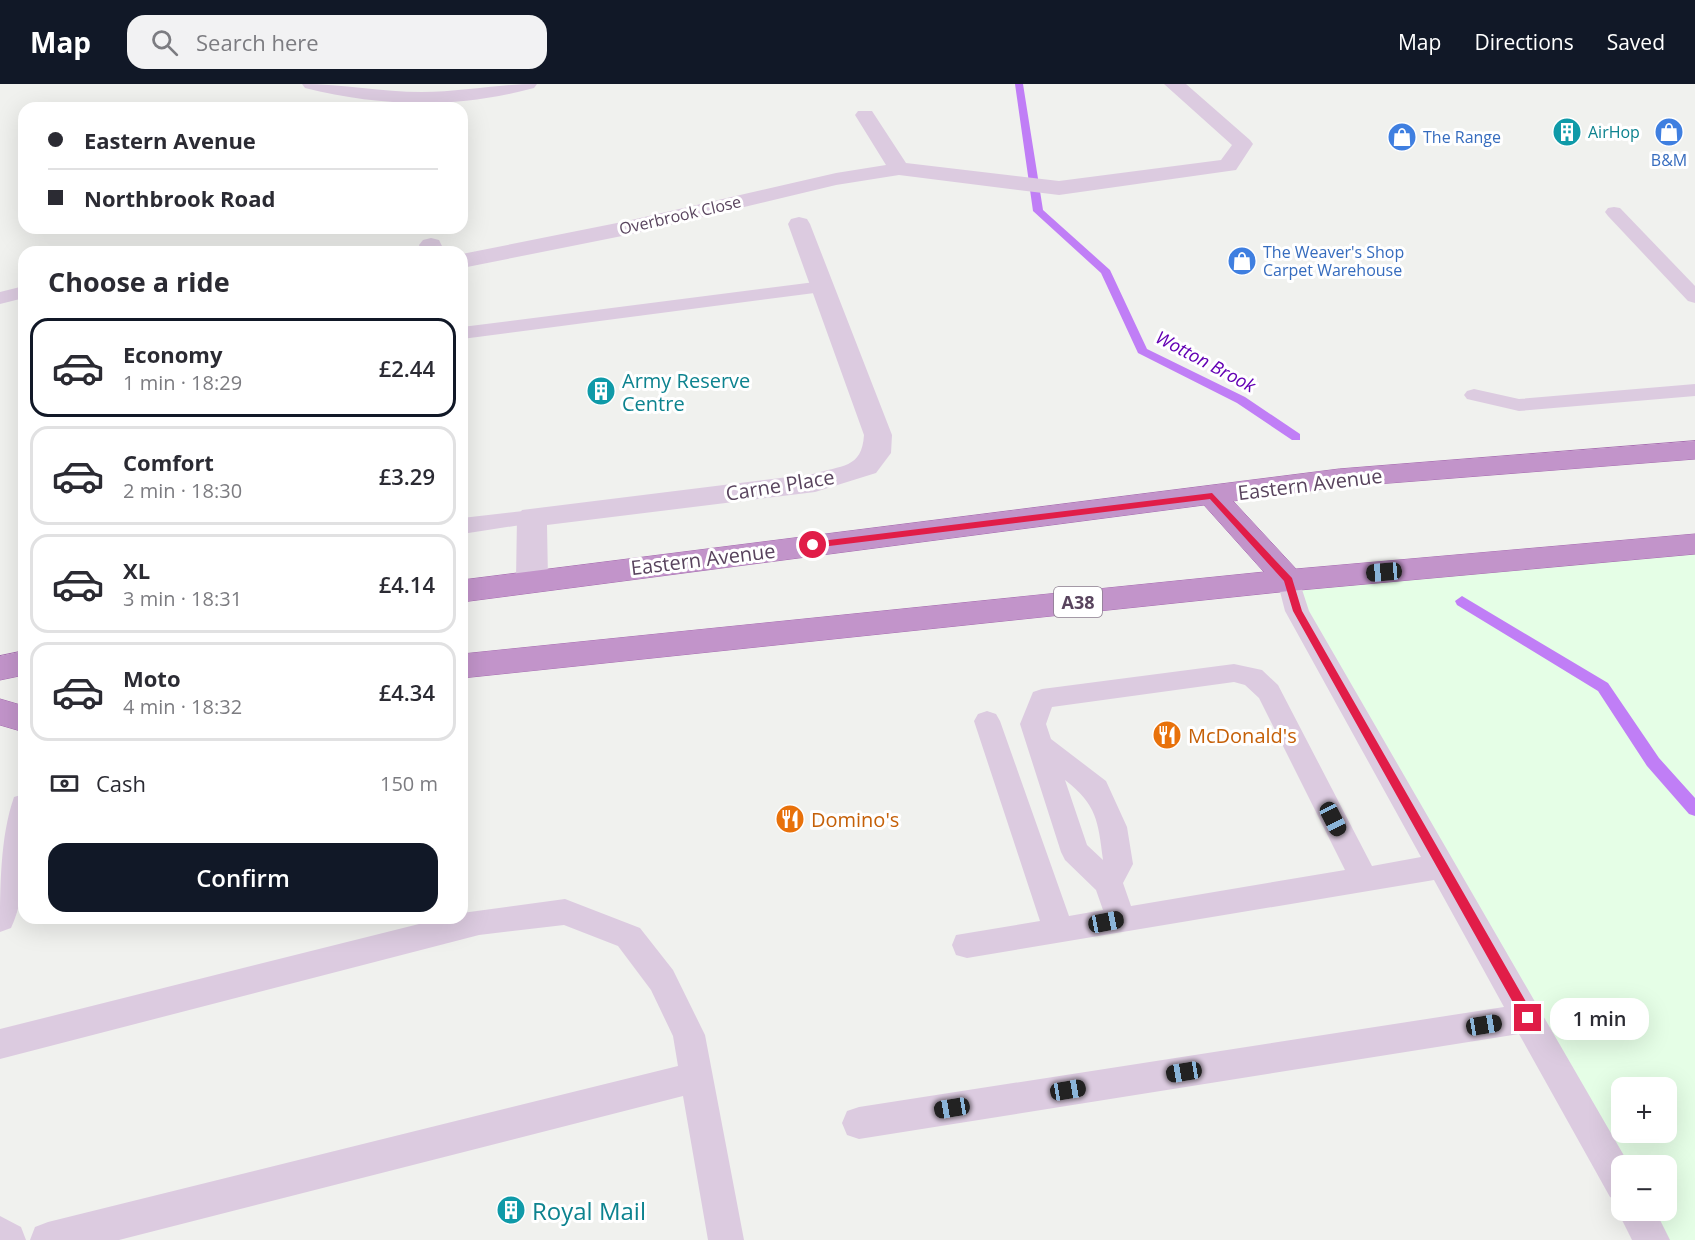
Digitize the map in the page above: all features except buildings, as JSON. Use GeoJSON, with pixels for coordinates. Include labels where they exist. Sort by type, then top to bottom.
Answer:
{"type":"FeatureCollection","features":[{"type":"Feature","properties":{"kind":"highway","name":"Eastern Avenue"},"geometry":{"type":"LineString","coordinates":[[468,590],[532,580],[1212,496],[1339,478],[1695,450]]}},
{"type":"Feature","properties":{"kind":"highway"},"geometry":{"type":"LineString","coordinates":[[1212,496],[1289,580]]}},
{"type":"Feature","properties":{"kind":"highway","name":"A38"},"geometry":{"type":"LineString","coordinates":[[468,665],[1289,580],[1695,544]]}},
{"type":"Feature","properties":{"kind":"highway"},"geometry":{"type":"LineString","coordinates":[[0,668],[18,664]]}},
{"type":"Feature","properties":{"kind":"highway"},"geometry":{"type":"LineString","coordinates":[[0,712],[18,717]]}},
{"type":"Feature","properties":{"kind":"highway"},"geometry":{"type":"LineString","coordinates":[[0,731],[18,727]]}},
{"type":"Feature","properties":{"kind":"street"},"geometry":{"type":"LineString","coordinates":[[312,84],[356,94],[431,99],[527,84]]}},
{"type":"Feature","properties":{"kind":"street","name":"Overbrook Close"},"geometry":{"type":"LineString","coordinates":[[468,260],[627,228],[836,179],[899,169],[1059,188],[1228,165],[1243,144],[1174,84]]}},
{"type":"Feature","properties":{"kind":"street"},"geometry":{"type":"LineString","coordinates":[[865,115],[899,169]]}},
{"type":"Feature","properties":{"kind":"street","name":"Carne Place"},"geometry":{"type":"LineString","coordinates":[[531,517],[815,483],[866,466],[877,453],[878,435],[799,224]]}},
{"type":"Feature","properties":{"kind":"street"},"geometry":{"type":"LineString","coordinates":[[531,517],[532,580]]}},
{"type":"Feature","properties":{"kind":"lane"},"geometry":{"type":"LineString","coordinates":[[1614,212],[1695,297]]}},
{"type":"Feature","properties":{"kind":"lane"},"geometry":{"type":"LineString","coordinates":[[468,332],[823,287]]}},
{"type":"Feature","properties":{"kind":"lane"},"geometry":{"type":"LineString","coordinates":[[0,298],[18,294]]}},
{"type":"Feature","properties":{"kind":"lane"},"geometry":{"type":"LineString","coordinates":[[1474,395],[1519,405],[1695,390]]}},
{"type":"Feature","properties":{"kind":"lane"},"geometry":{"type":"LineString","coordinates":[[468,525],[531,517]]}},
{"type":"Feature","properties":{"kind":"lane"},"geometry":{"type":"LineString","coordinates":[[1289,580],[1297,611],[1611,1165]]}},
{"type":"Feature","properties":{"kind":"lane"},"geometry":{"type":"LineString","coordinates":[[1121,919],[1108,883],[1076,852],[1033,724],[1042,699],[1234,674],[1253,677],[1269,692],[1365,880]]}},
{"type":"Feature","properties":{"kind":"lane"},"geometry":{"type":"LineString","coordinates":[[987,721],[1059,931]]}},
{"type":"Feature","properties":{"kind":"lane"},"geometry":{"type":"LineString","coordinates":[[1039,744],[1096,789],[1113,827],[1118,864],[1108,883]]}},
{"type":"Feature","properties":{"kind":"lane"},"geometry":{"type":"LineString","coordinates":[[0,919],[18,834]]}},
{"type":"Feature","properties":{"kind":"lane"},"geometry":{"type":"LineString","coordinates":[[967,945],[1443,866]]}},
{"type":"Feature","properties":{"kind":"lane"},"geometry":{"type":"LineString","coordinates":[[0,1044],[479,922],[565,912],[629,937],[662,980],[689,1035],[726,1240]]}},
{"type":"Feature","properties":{"kind":"lane"},"geometry":{"type":"LineString","coordinates":[[859,1123],[1528,1018]]}},
{"type":"Feature","properties":{"kind":"lane"},"geometry":{"type":"LineString","coordinates":[[48,1240],[697,1077]]}},
{"type":"Feature","properties":{"kind":"lane"},"geometry":{"type":"LineString","coordinates":[[1641,1221],[1652,1240]]}},
{"type":"Feature","properties":{"kind":"lane"},"geometry":{"type":"LineString","coordinates":[[0,1234],[9,1240]]}},
{"type":"Feature","properties":{"kind":"shaded area"},"geometry":{"type":"Polygon","coordinates":[[[1695,544],[1695,1240],[1652,1240],[1641,1221],[1677,1221],[1677,1155],[1616,1155],[1289,580],[1695,544]]]}},
{"type":"Feature","properties":{"kind":"waterway","name":"Wotton Brook"},"geometry":{"type":"LineString","coordinates":[[1019,84],[1038,211],[1106,272],[1142,351],[1241,400],[1296,437]]}},
{"type":"Feature","properties":{"kind":"waterway","name":"Wotton Brook"},"geometry":{"type":"LineString","coordinates":[[1462,601],[1603,687],[1653,762],[1695,809]]}},
{"type":"Feature","properties":{"kind":"place","name":"AirHop"},"geometry":{"type":"Point","coordinates":[1567,132]}},
{"type":"Feature","properties":{"kind":"place","name":"B&M"},"geometry":{"type":"Point","coordinates":[1669,132]}},
{"type":"Feature","properties":{"kind":"place","name":"The Range"},"geometry":{"type":"Point","coordinates":[1402,137]}},
{"type":"Feature","properties":{"kind":"place","name":"The Weaver's Shop Carpet Warehouse"},"geometry":{"type":"Point","coordinates":[1242,261]}},
{"type":"Feature","properties":{"kind":"place","name":"Army Reserve Centre"},"geometry":{"type":"Point","coordinates":[601,391]}},
{"type":"Feature","properties":{"kind":"place","name":"McDonald's"},"geometry":{"type":"Point","coordinates":[1167,735]}},
{"type":"Feature","properties":{"kind":"place","name":"Domino's"},"geometry":{"type":"Point","coordinates":[790,819]}},
{"type":"Feature","properties":{"kind":"place","name":"Royal Mail"},"geometry":{"type":"Point","coordinates":[511,1210]}},
{"type":"Feature","properties":{"kind":"route"},"geometry":{"type":"LineString","coordinates":[[813,545],[1212,496],[1289,580],[1297,611],[1528,1018]]}}]}
